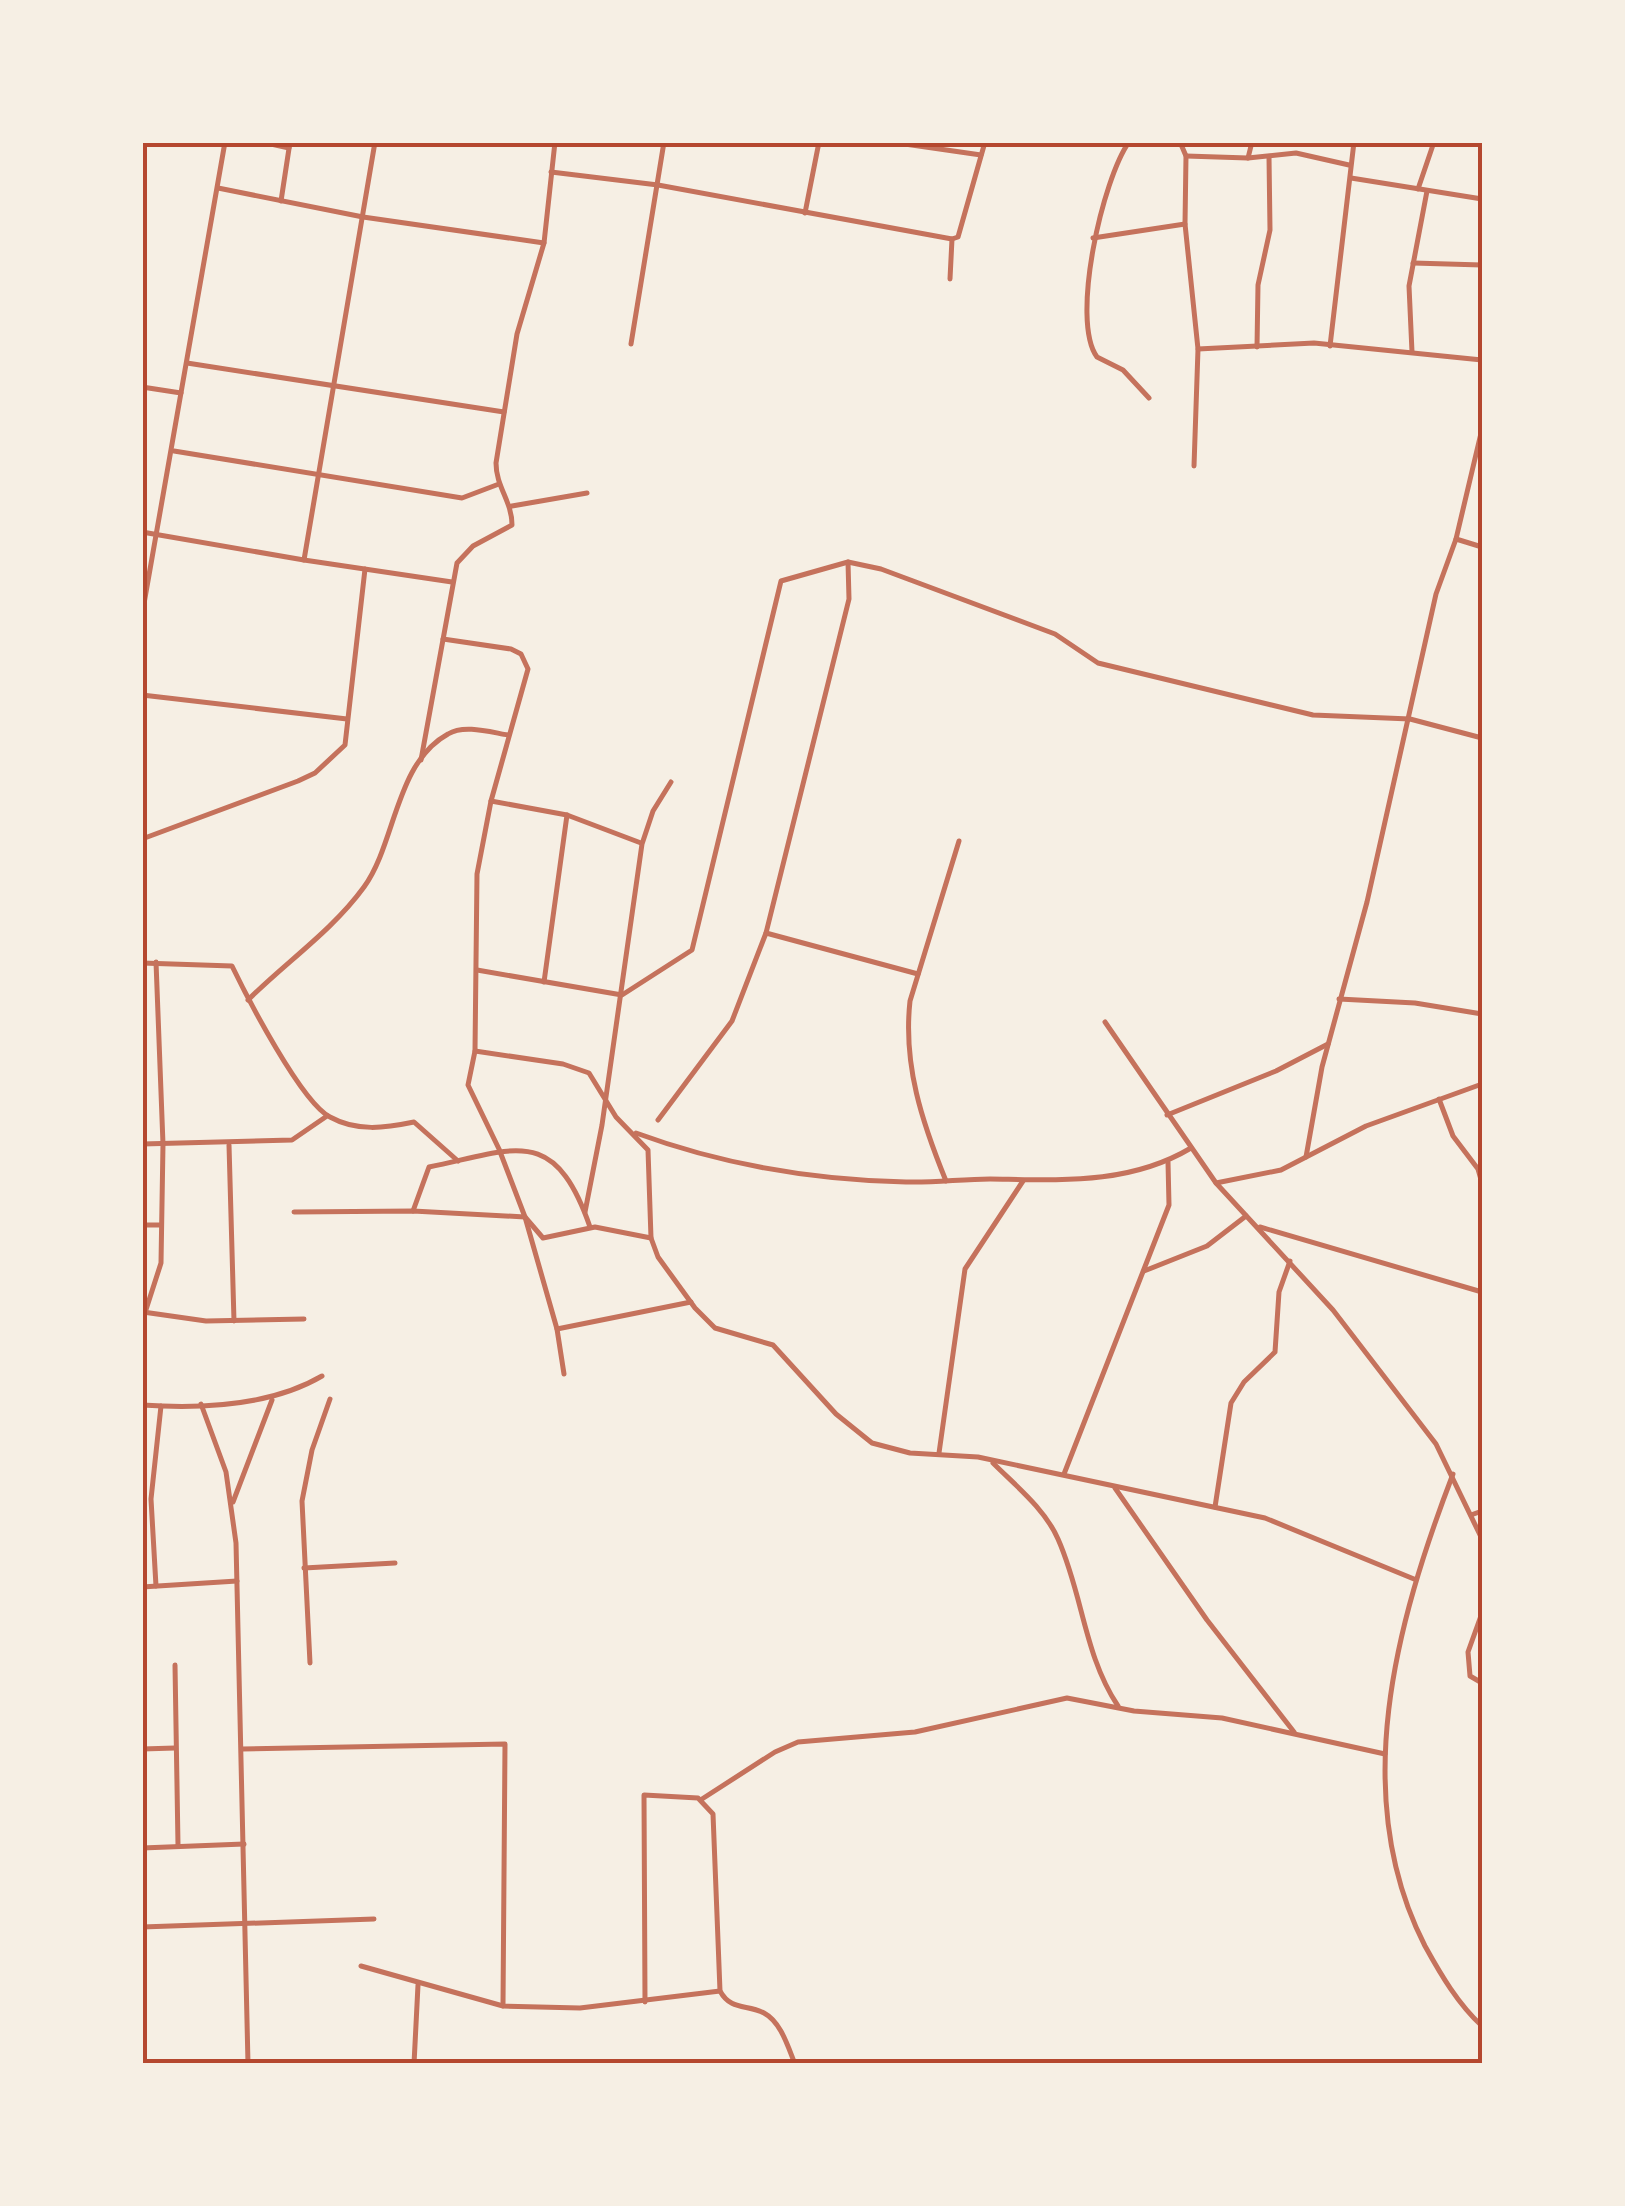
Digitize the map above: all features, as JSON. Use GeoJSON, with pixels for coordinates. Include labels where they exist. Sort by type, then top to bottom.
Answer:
{"type":"FeatureCollection","features":[{"type":"Feature","properties":{"kind":"street"},"geometry":{"type":"LineString","coordinates":[[142,615],[160,535],[226,142]]}},
{"type":"Feature","properties":{"kind":"street"},"geometry":{"type":"LineString","coordinates":[[262,142],[290,145],[281,201]]}},
{"type":"Feature","properties":{"kind":"street"},"geometry":{"type":"LineString","coordinates":[[304,560],[375,142]]}},
{"type":"Feature","properties":{"kind":"street"},"geometry":{"type":"LineString","coordinates":[[248,1000],[336,920],[367,883],[421,760],[452,582],[463,554],[512,525],[512,506],[499,484],[496,463],[517,334],[544,243],[555,142]]}},
{"type":"Feature","properties":{"kind":"street"},"geometry":{"type":"LineString","coordinates":[[631,344],[664,142]]}},
{"type":"Feature","properties":{"kind":"street"},"geometry":{"type":"LineString","coordinates":[[804,213],[819,142]]}},
{"type":"Feature","properties":{"kind":"street"},"geometry":{"type":"LineString","coordinates":[[892,142],[981,155]]}},
{"type":"Feature","properties":{"kind":"street"},"geometry":{"type":"LineString","coordinates":[[551,172],[658,185],[952,239],[958,237],[985,142]]}},
{"type":"Feature","properties":{"kind":"street"},"geometry":{"type":"LineString","coordinates":[[1129,142],[1117,165],[1093,238],[1086,328],[1091,349],[1123,370],[1149,398]]}},
{"type":"Feature","properties":{"kind":"street"},"geometry":{"type":"LineString","coordinates":[[1180,142],[1186,156],[1185,224],[1198,349],[1194,466]]}},
{"type":"Feature","properties":{"kind":"street"},"geometry":{"type":"LineString","coordinates":[[1248,158],[1252,142]]}},
{"type":"Feature","properties":{"kind":"street"},"geometry":{"type":"LineString","coordinates":[[1330,346],[1354,142]]}},
{"type":"Feature","properties":{"kind":"street"},"geometry":{"type":"LineString","coordinates":[[1418,189],[1434,142]]}},
{"type":"Feature","properties":{"kind":"street"},"geometry":{"type":"LineString","coordinates":[[1186,156],[1248,158],[1296,154],[1350,165]]}},
{"type":"Feature","properties":{"kind":"street"},"geometry":{"type":"LineString","coordinates":[[1257,347],[1258,284],[1270,230],[1269,157]]}},
{"type":"Feature","properties":{"kind":"street"},"geometry":{"type":"LineString","coordinates":[[1351,178],[1482,199]]}},
{"type":"Feature","properties":{"kind":"street"},"geometry":{"type":"LineString","coordinates":[[218,188],[363,218],[544,243]]}},
{"type":"Feature","properties":{"kind":"street"},"geometry":{"type":"LineString","coordinates":[[1412,352],[1408,319],[1413,263],[1427,191]]}},
{"type":"Feature","properties":{"kind":"street"},"geometry":{"type":"LineString","coordinates":[[1093,238],[1185,224]]}},
{"type":"Feature","properties":{"kind":"street"},"geometry":{"type":"LineString","coordinates":[[950,279],[952,239]]}},
{"type":"Feature","properties":{"kind":"street"},"geometry":{"type":"LineString","coordinates":[[1413,263],[1482,265]]}},
{"type":"Feature","properties":{"kind":"street"},"geometry":{"type":"LineString","coordinates":[[1198,349],[1330,346],[1482,360]]}},
{"type":"Feature","properties":{"kind":"street"},"geometry":{"type":"LineString","coordinates":[[188,363],[504,412]]}},
{"type":"Feature","properties":{"kind":"street"},"geometry":{"type":"LineString","coordinates":[[142,387],[181,394]]}},
{"type":"Feature","properties":{"kind":"street"},"geometry":{"type":"LineString","coordinates":[[1306,1157],[1328,1044],[1410,719],[1436,594],[1479,460],[1482,429]]}},
{"type":"Feature","properties":{"kind":"street"},"geometry":{"type":"LineString","coordinates":[[172,450],[462,498],[499,484]]}},
{"type":"Feature","properties":{"kind":"street"},"geometry":{"type":"LineString","coordinates":[[512,506],[586,494]]}},
{"type":"Feature","properties":{"kind":"street"},"geometry":{"type":"LineString","coordinates":[[142,532],[452,582]]}},
{"type":"Feature","properties":{"kind":"street"},"geometry":{"type":"LineString","coordinates":[[1456,539],[1482,547]]}},
{"type":"Feature","properties":{"kind":"street"},"geometry":{"type":"LineString","coordinates":[[658,1120],[732,1021],[766,933],[849,599],[848,562]]}},
{"type":"Feature","properties":{"kind":"street"},"geometry":{"type":"LineString","coordinates":[[477,970],[622,995],[692,950],[781,581],[848,562],[881,569],[1055,634],[1098,663],[1313,715],[1410,719],[1482,738]]}},
{"type":"Feature","properties":{"kind":"street"},"geometry":{"type":"LineString","coordinates":[[142,839],[315,773],[344,745],[365,569]]}},
{"type":"Feature","properties":{"kind":"street"},"geometry":{"type":"LineString","coordinates":[[443,639],[511,649],[524,658],[528,674],[491,801],[477,874],[475,1051],[469,1074],[471,1095],[500,1149],[525,1217],[557,1329],[564,1374]]}},
{"type":"Feature","properties":{"kind":"street"},"geometry":{"type":"LineString","coordinates":[[142,695],[346,719]]}},
{"type":"Feature","properties":{"kind":"street"},"geometry":{"type":"LineString","coordinates":[[421,760],[450,732],[475,730],[508,735]]}},
{"type":"Feature","properties":{"kind":"street"},"geometry":{"type":"LineString","coordinates":[[585,1212],[622,995],[642,844],[653,811],[671,782]]}},
{"type":"Feature","properties":{"kind":"street"},"geometry":{"type":"LineString","coordinates":[[491,801],[566,815],[642,844]]}},
{"type":"Feature","properties":{"kind":"street"},"geometry":{"type":"LineString","coordinates":[[544,982],[566,815]]}},
{"type":"Feature","properties":{"kind":"street"},"geometry":{"type":"LineString","coordinates":[[946,1181],[925,1130],[909,1058],[907,1026],[918,974],[959,841]]}},
{"type":"Feature","properties":{"kind":"street"},"geometry":{"type":"LineString","coordinates":[[766,933],[918,974]]}},
{"type":"Feature","properties":{"kind":"street"},"geometry":{"type":"LineString","coordinates":[[142,1322],[160,1274],[163,1144],[156,962]]}},
{"type":"Feature","properties":{"kind":"street"},"geometry":{"type":"LineString","coordinates":[[142,963],[232,966],[248,1000],[327,1116],[375,1130],[414,1122],[458,1161]]}},
{"type":"Feature","properties":{"kind":"street"},"geometry":{"type":"LineString","coordinates":[[1339,999],[1402,1002],[1482,1014]]}},
{"type":"Feature","properties":{"kind":"street"},"geometry":{"type":"LineString","coordinates":[[1105,1022],[1216,1183],[1350,1331],[1436,1444],[1482,1539]]}},
{"type":"Feature","properties":{"kind":"street"},"geometry":{"type":"LineString","coordinates":[[1168,1114],[1276,1072],[1328,1044]]}},
{"type":"Feature","properties":{"kind":"street"},"geometry":{"type":"LineString","coordinates":[[475,1051],[577,1067],[598,1082],[616,1117],[634,1132],[650,1158],[650,1238],[658,1257],[691,1302],[715,1328],[773,1346],[836,1414],[872,1443],[890,1450],[991,1461],[1265,1518],[1414,1579]]}},
{"type":"Feature","properties":{"kind":"street"},"geometry":{"type":"LineString","coordinates":[[1216,1183],[1281,1170],[1366,1126],[1482,1084]]}},
{"type":"Feature","properties":{"kind":"street"},"geometry":{"type":"LineString","coordinates":[[1439,1099],[1453,1136],[1478,1169],[1482,1183]]}},
{"type":"Feature","properties":{"kind":"street"},"geometry":{"type":"LineString","coordinates":[[142,1144],[229,1145],[292,1140],[327,1116]]}},
{"type":"Feature","properties":{"kind":"street"},"geometry":{"type":"LineString","coordinates":[[634,1132],[701,1155],[772,1170],[865,1180],[1112,1176],[1168,1162],[1191,1148]]}},
{"type":"Feature","properties":{"kind":"street"},"geometry":{"type":"LineString","coordinates":[[229,1145],[234,1320]]}},
{"type":"Feature","properties":{"kind":"street"},"geometry":{"type":"LineString","coordinates":[[414,1211],[429,1166],[518,1147],[542,1156],[567,1180],[590,1227]]}},
{"type":"Feature","properties":{"kind":"street"},"geometry":{"type":"LineString","coordinates":[[1064,1475],[1169,1205],[1168,1162]]}},
{"type":"Feature","properties":{"kind":"street"},"geometry":{"type":"LineString","coordinates":[[939,1453],[965,1268],[1024,1180]]}},
{"type":"Feature","properties":{"kind":"street"},"geometry":{"type":"LineString","coordinates":[[294,1212],[414,1211],[525,1217],[543,1238],[590,1227],[650,1238]]}},
{"type":"Feature","properties":{"kind":"street"},"geometry":{"type":"LineString","coordinates":[[1143,1272],[1207,1246],[1246,1216]]}},
{"type":"Feature","properties":{"kind":"street"},"geometry":{"type":"LineString","coordinates":[[142,1226],[161,1225]]}},
{"type":"Feature","properties":{"kind":"street"},"geometry":{"type":"LineString","coordinates":[[1256,1226],[1482,1292]]}},
{"type":"Feature","properties":{"kind":"street"},"geometry":{"type":"LineString","coordinates":[[1215,1507],[1228,1414],[1236,1392],[1275,1352],[1279,1292],[1290,1261]]}},
{"type":"Feature","properties":{"kind":"street"},"geometry":{"type":"LineString","coordinates":[[557,1329],[691,1302]]}},
{"type":"Feature","properties":{"kind":"street"},"geometry":{"type":"LineString","coordinates":[[144,1313],[169,1319],[304,1319]]}},
{"type":"Feature","properties":{"kind":"street"},"geometry":{"type":"LineString","coordinates":[[142,1405],[272,1398],[322,1376]]}},
{"type":"Feature","properties":{"kind":"street"},"geometry":{"type":"LineString","coordinates":[[232,1504],[272,1398]]}},
{"type":"Feature","properties":{"kind":"street"},"geometry":{"type":"LineString","coordinates":[[310,1663],[304,1568],[306,1477],[330,1399]]}},
{"type":"Feature","properties":{"kind":"street"},"geometry":{"type":"LineString","coordinates":[[201,1404],[221,1458],[232,1504],[238,1581],[248,2064]]}},
{"type":"Feature","properties":{"kind":"street"},"geometry":{"type":"LineString","coordinates":[[156,1586],[151,1499],[161,1406]]}},
{"type":"Feature","properties":{"kind":"street"},"geometry":{"type":"LineString","coordinates":[[991,1461],[1048,1520],[1059,1540],[1094,1664],[1120,1708]]}},
{"type":"Feature","properties":{"kind":"street"},"geometry":{"type":"LineString","coordinates":[[1453,1474],[1414,1579],[1390,1689],[1385,1754],[1387,1821],[1398,1880],[1440,1974],[1482,2026]]}},
{"type":"Feature","properties":{"kind":"street"},"geometry":{"type":"LineString","coordinates":[[1114,1485],[1206,1620],[1294,1732]]}},
{"type":"Feature","properties":{"kind":"street"},"geometry":{"type":"LineString","coordinates":[[142,1498],[151,1499]]}},
{"type":"Feature","properties":{"kind":"street"},"geometry":{"type":"LineString","coordinates":[[1471,1516],[1482,1511]]}},
{"type":"Feature","properties":{"kind":"street"},"geometry":{"type":"LineString","coordinates":[[304,1568],[395,1563]]}},
{"type":"Feature","properties":{"kind":"street"},"geometry":{"type":"LineString","coordinates":[[142,1587],[238,1581]]}},
{"type":"Feature","properties":{"kind":"street"},"geometry":{"type":"LineString","coordinates":[[1482,1613],[1467,1666],[1470,1676],[1482,1684]]}},
{"type":"Feature","properties":{"kind":"street"},"geometry":{"type":"LineString","coordinates":[[175,1665],[178,1845]]}},
{"type":"Feature","properties":{"kind":"street"},"geometry":{"type":"LineString","coordinates":[[645,2002],[644,1795],[702,1800],[775,1752],[798,1742],[916,1732],[1067,1698],[1120,1708],[1206,1716],[1385,1754]]}},
{"type":"Feature","properties":{"kind":"street"},"geometry":{"type":"LineString","coordinates":[[242,1750],[505,1744],[504,2006]]}},
{"type":"Feature","properties":{"kind":"street"},"geometry":{"type":"LineString","coordinates":[[142,1749],[175,1748]]}},
{"type":"Feature","properties":{"kind":"street"},"geometry":{"type":"LineString","coordinates":[[702,1800],[713,1818],[720,1991],[729,2003],[764,2012],[776,2024],[795,2064]]}},
{"type":"Feature","properties":{"kind":"street"},"geometry":{"type":"LineString","coordinates":[[142,1848],[244,1844]]}},
{"type":"Feature","properties":{"kind":"street"},"geometry":{"type":"LineString","coordinates":[[142,1928],[374,1919]]}},
{"type":"Feature","properties":{"kind":"street"},"geometry":{"type":"LineString","coordinates":[[361,1966],[504,2006],[580,2008],[720,1991]]}},
{"type":"Feature","properties":{"kind":"street"},"geometry":{"type":"LineString","coordinates":[[414,2064],[418,1985]]}}]}
